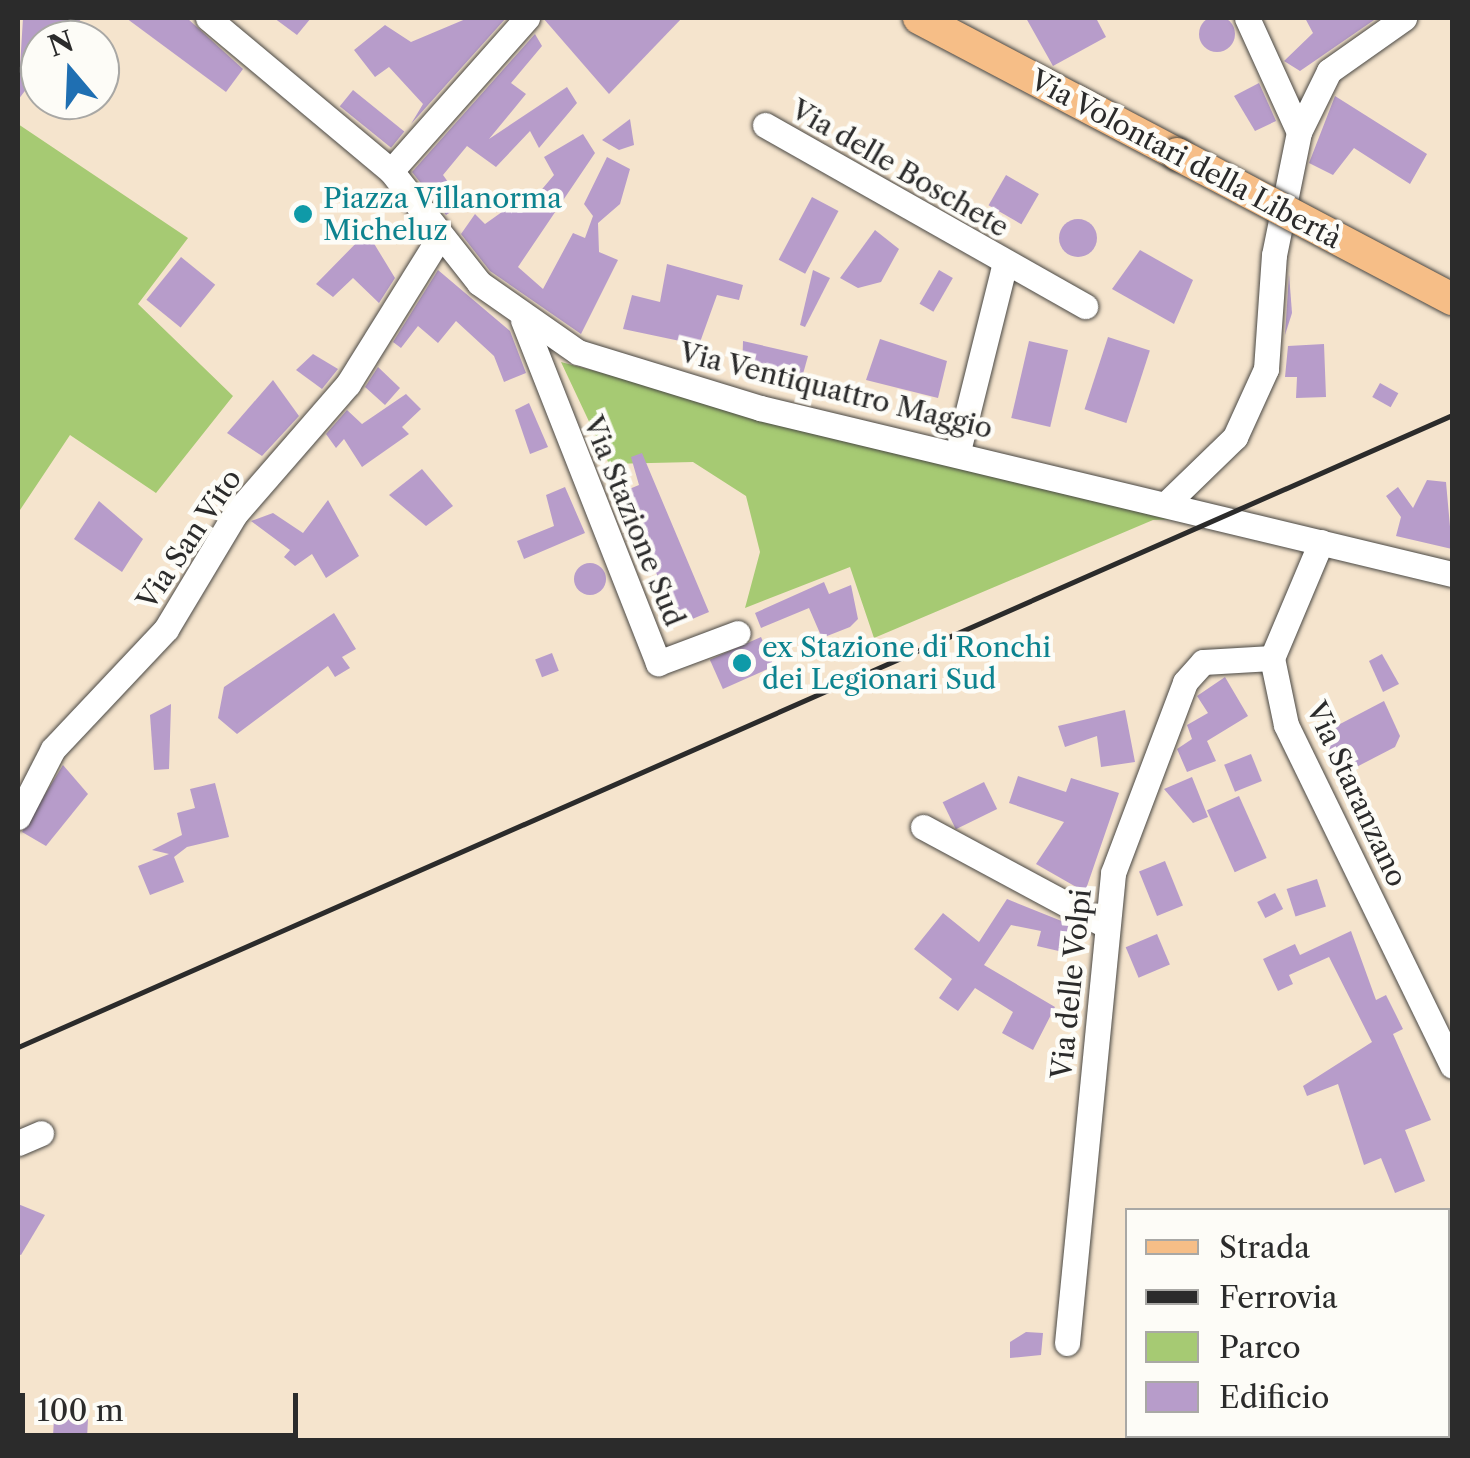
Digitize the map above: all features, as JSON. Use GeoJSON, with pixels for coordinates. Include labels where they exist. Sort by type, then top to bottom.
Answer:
{"type":"FeatureCollection","features":[{"type":"Feature","properties":{"kind":"main road","name":"Via Volontari della Libertà"},"geometry":{"type":"LineString","coordinates":[[919,18],[1452,299]]}},
{"type":"Feature","properties":{"kind":"street","name":"Via Ventiquattro Maggio"},"geometry":{"type":"LineString","coordinates":[[208,18],[391,171],[438,241],[523,320],[578,352],[742,402],[958,450],[1452,574]]}},
{"type":"Feature","properties":{"kind":"street"},"geometry":{"type":"LineString","coordinates":[[391,171],[527,18]]}},
{"type":"Feature","properties":{"kind":"street"},"geometry":{"type":"LineString","coordinates":[[1247,18],[1299,132]]}},
{"type":"Feature","properties":{"kind":"street"},"geometry":{"type":"LineString","coordinates":[[1167,503],[1254,410],[1299,132],[1329,71],[1404,18]]}},
{"type":"Feature","properties":{"kind":"street","name":"Via delle Boschete"},"geometry":{"type":"LineString","coordinates":[[764,125],[1085,306]]}},
{"type":"Feature","properties":{"kind":"street","name":"Via San Vito"},"geometry":{"type":"LineString","coordinates":[[18,817],[53,750],[166,629],[235,514],[348,384],[438,241]]}},
{"type":"Feature","properties":{"kind":"street","name":"Via delle Boschete"},"geometry":{"type":"LineString","coordinates":[[958,450],[1005,263]]}},
{"type":"Feature","properties":{"kind":"street","name":"Via Stazione Sud"},"geometry":{"type":"LineString","coordinates":[[523,320],[658,663],[738,632]]}},
{"type":"Feature","properties":{"kind":"street"},"geometry":{"type":"LineString","coordinates":[[1272,658],[1322,542]]}},
{"type":"Feature","properties":{"kind":"street","name":"Via delle Volpi"},"geometry":{"type":"LineString","coordinates":[[1067,1343],[1113,873],[1185,682],[1204,662],[1250,652],[1272,658]]}},
{"type":"Feature","properties":{"kind":"street","name":"Via Staranzano"},"geometry":{"type":"LineString","coordinates":[[1272,658],[1286,725],[1452,1066]]}},
{"type":"Feature","properties":{"kind":"street"},"geometry":{"type":"LineString","coordinates":[[923,827],[1106,925]]}},
{"type":"Feature","properties":{"kind":"green space"},"geometry":{"type":"Polygon","coordinates":[[[18,124],[188,238],[138,304],[233,396],[156,493],[70,435],[18,513],[18,124]]]}},
{"type":"Feature","properties":{"kind":"green space"},"geometry":{"type":"Polygon","coordinates":[[[561,362],[846,438],[1180,519],[1153,520],[874,638],[850,567],[745,608],[760,552],[746,496],[693,462],[609,464],[561,362]]]}},
{"type":"Feature","properties":{"kind":"building"},"geometry":{"type":"Polygon","coordinates":[[[1217,16],[1230,21],[1235,34],[1230,47],[1217,52],[1204,47],[1199,34],[1204,21],[1217,16]]]}},
{"type":"Feature","properties":{"kind":"building"},"geometry":{"type":"Polygon","coordinates":[[[23,18],[82,18],[80,20],[23,18]]]}},
{"type":"Feature","properties":{"kind":"building"},"geometry":{"type":"Polygon","coordinates":[[[126,18],[187,18],[243,69],[226,92],[126,18]]]}},
{"type":"Feature","properties":{"kind":"building"},"geometry":{"type":"Polygon","coordinates":[[[274,18],[311,18],[297,35],[274,18]]]}},
{"type":"Feature","properties":{"kind":"building"},"geometry":{"type":"Polygon","coordinates":[[[468,18],[506,18],[411,124],[423,104],[389,67],[375,77],[354,50],[385,25],[411,42],[468,18]]]}},
{"type":"Feature","properties":{"kind":"building"},"geometry":{"type":"Polygon","coordinates":[[[543,18],[682,18],[609,94],[543,18]]]}},
{"type":"Feature","properties":{"kind":"building"},"geometry":{"type":"Polygon","coordinates":[[[1026,18],[1096,18],[1106,37],[1053,66],[1026,18]]]}},
{"type":"Feature","properties":{"kind":"building"},"geometry":{"type":"Polygon","coordinates":[[[1305,18],[1377,18],[1300,71],[1284,61],[1313,33],[1305,18]]]}},
{"type":"Feature","properties":{"kind":"building"},"geometry":{"type":"Polygon","coordinates":[[[535,34],[542,46],[511,83],[526,94],[489,139],[567,87],[577,103],[539,148],[530,131],[496,167],[467,146],[443,175],[464,204],[446,215],[412,172],[535,34]]]}},
{"type":"Feature","properties":{"kind":"building"},"geometry":{"type":"Polygon","coordinates":[[[1259,83],[1276,121],[1255,131],[1234,96],[1259,83]]]}},
{"type":"Feature","properties":{"kind":"building"},"geometry":{"type":"Polygon","coordinates":[[[353,90],[404,132],[391,148],[340,106],[353,90]]]}},
{"type":"Feature","properties":{"kind":"building"},"geometry":{"type":"Polygon","coordinates":[[[1335,96],[1427,154],[1410,184],[1354,148],[1333,175],[1309,163],[1335,96]]]}},
{"type":"Feature","properties":{"kind":"building"},"geometry":{"type":"Polygon","coordinates":[[[630,119],[634,145],[619,150],[602,140],[630,119]]]}},
{"type":"Feature","properties":{"kind":"building"},"geometry":{"type":"Polygon","coordinates":[[[583,134],[595,153],[518,267],[543,289],[573,233],[585,238],[593,216],[584,204],[607,157],[630,169],[620,204],[598,223],[599,252],[618,260],[581,334],[490,271],[461,234],[475,214],[485,224],[526,195],[532,201],[554,175],[544,157],[583,134]]]}},
{"type":"Feature","properties":{"kind":"building"},"geometry":{"type":"Polygon","coordinates":[[[1006,175],[1039,194],[1021,224],[988,205],[1006,175]]]}},
{"type":"Feature","properties":{"kind":"building"},"geometry":{"type":"Polygon","coordinates":[[[812,197],[838,211],[805,274],[779,260],[812,197]]]}},
{"type":"Feature","properties":{"kind":"building"},"geometry":{"type":"Polygon","coordinates":[[[1078,219],[1091,225],[1097,238],[1091,251],[1078,257],[1065,251],[1059,238],[1065,225],[1078,219]]]}},
{"type":"Feature","properties":{"kind":"building"},"geometry":{"type":"Polygon","coordinates":[[[875,230],[899,249],[881,282],[858,288],[840,278],[875,230]]]}},
{"type":"Feature","properties":{"kind":"building"},"geometry":{"type":"Polygon","coordinates":[[[367,232],[395,278],[379,303],[353,278],[333,297],[316,284],[367,232]]]}},
{"type":"Feature","properties":{"kind":"building"},"geometry":{"type":"Polygon","coordinates":[[[1140,250],[1193,280],[1174,324],[1112,289],[1140,250]]]}},
{"type":"Feature","properties":{"kind":"building"},"geometry":{"type":"Polygon","coordinates":[[[181,257],[215,285],[181,327],[146,300],[181,257]]]}},
{"type":"Feature","properties":{"kind":"building"},"geometry":{"type":"Polygon","coordinates":[[[667,264],[743,285],[739,300],[717,295],[699,345],[623,329],[632,295],[660,302],[667,264]]]}},
{"type":"Feature","properties":{"kind":"building"},"geometry":{"type":"Polygon","coordinates":[[[438,270],[510,331],[526,373],[504,382],[494,356],[456,321],[438,343],[418,326],[401,348],[393,342],[438,270]]]}},
{"type":"Feature","properties":{"kind":"building"},"geometry":{"type":"Polygon","coordinates":[[[813,270],[830,278],[805,327],[800,325],[813,270]]]}},
{"type":"Feature","properties":{"kind":"building"},"geometry":{"type":"Polygon","coordinates":[[[939,270],[953,278],[933,312],[920,304],[939,270]]]}},
{"type":"Feature","properties":{"kind":"building"},"geometry":{"type":"Polygon","coordinates":[[[1289,274],[1292,313],[1285,335],[1289,274]]]}},
{"type":"Feature","properties":{"kind":"building"},"geometry":{"type":"Polygon","coordinates":[[[1108,337],[1150,351],[1126,423],[1085,409],[1108,337]]]}},
{"type":"Feature","properties":{"kind":"building"},"geometry":{"type":"Polygon","coordinates":[[[880,339],[947,361],[938,398],[866,380],[880,339]]]}},
{"type":"Feature","properties":{"kind":"building"},"geometry":{"type":"Polygon","coordinates":[[[743,341],[808,356],[798,392],[742,374],[743,341]]]}},
{"type":"Feature","properties":{"kind":"building"},"geometry":{"type":"Polygon","coordinates":[[[1029,341],[1068,350],[1050,427],[1011,418],[1029,341]]]}},
{"type":"Feature","properties":{"kind":"building"},"geometry":{"type":"Polygon","coordinates":[[[1324,344],[1326,397],[1296,398],[1297,377],[1285,377],[1288,346],[1324,344]]]}},
{"type":"Feature","properties":{"kind":"building"},"geometry":{"type":"Polygon","coordinates":[[[313,354],[338,369],[322,389],[296,370],[313,354]]]}},
{"type":"Feature","properties":{"kind":"building"},"geometry":{"type":"Polygon","coordinates":[[[378,367],[400,388],[385,405],[365,387],[378,367]]]}},
{"type":"Feature","properties":{"kind":"building"},"geometry":{"type":"Polygon","coordinates":[[[273,380],[299,416],[262,456],[227,433],[273,380]]]}},
{"type":"Feature","properties":{"kind":"building"},"geometry":{"type":"Polygon","coordinates":[[[1380,383],[1398,393],[1391,407],[1372,397],[1380,383]]]}},
{"type":"Feature","properties":{"kind":"building"},"geometry":{"type":"Polygon","coordinates":[[[406,394],[421,409],[402,427],[409,434],[362,467],[344,439],[336,448],[326,434],[347,410],[362,424],[406,394]]]}},
{"type":"Feature","properties":{"kind":"building"},"geometry":{"type":"Polygon","coordinates":[[[529,403],[548,447],[530,454],[515,410],[529,403]]]}},
{"type":"Feature","properties":{"kind":"building"},"geometry":{"type":"Polygon","coordinates":[[[642,453],[709,612],[678,625],[622,492],[639,485],[631,457],[642,453]]]}},
{"type":"Feature","properties":{"kind":"building"},"geometry":{"type":"Polygon","coordinates":[[[422,469],[453,506],[426,526],[389,495],[422,469]]]}},
{"type":"Feature","properties":{"kind":"building"},"geometry":{"type":"Polygon","coordinates":[[[1427,480],[1446,482],[1452,549],[1396,536],[1401,517],[1386,496],[1398,487],[1413,508],[1427,480]]]}},
{"type":"Feature","properties":{"kind":"building"},"geometry":{"type":"Polygon","coordinates":[[[565,487],[585,533],[524,559],[517,541],[554,526],[546,495],[565,487]]]}},
{"type":"Feature","properties":{"kind":"building"},"geometry":{"type":"Polygon","coordinates":[[[328,500],[359,556],[326,578],[312,554],[295,566],[284,557],[290,550],[251,521],[273,513],[303,533],[328,500]]]}},
{"type":"Feature","properties":{"kind":"building"},"geometry":{"type":"Polygon","coordinates":[[[99,501],[143,539],[122,572],[74,539],[99,501]]]}},
{"type":"Feature","properties":{"kind":"building"},"geometry":{"type":"Polygon","coordinates":[[[590,563],[601,568],[606,579],[601,590],[590,595],[579,590],[574,579],[579,568],[590,563]]]}},
{"type":"Feature","properties":{"kind":"building"},"geometry":{"type":"Polygon","coordinates":[[[824,582],[829,594],[851,585],[858,619],[850,627],[822,638],[809,608],[761,628],[755,613],[824,582]]]}},
{"type":"Feature","properties":{"kind":"building"},"geometry":{"type":"Polygon","coordinates":[[[334,613],[356,649],[342,657],[350,668],[335,677],[328,666],[237,734],[218,718],[224,687],[334,613]]]}},
{"type":"Feature","properties":{"kind":"building","name":"ex Stazione di Ronchi dei Legionari Sud"},"geometry":{"type":"Polygon","coordinates":[[[761,637],[774,666],[723,689],[710,660],[761,637]]]}},
{"type":"Feature","properties":{"kind":"building"},"geometry":{"type":"Polygon","coordinates":[[[552,653],[559,671],[542,677],[535,659],[552,653]]]}},
{"type":"Feature","properties":{"kind":"building"},"geometry":{"type":"Polygon","coordinates":[[[1382,654],[1399,684],[1383,692],[1369,661],[1382,654]]]}},
{"type":"Feature","properties":{"kind":"building"},"geometry":{"type":"Polygon","coordinates":[[[1225,677],[1248,716],[1207,741],[1216,761],[1187,772],[1177,749],[1192,739],[1187,725],[1208,713],[1197,696],[1225,677]]]}},
{"type":"Feature","properties":{"kind":"building"},"geometry":{"type":"Polygon","coordinates":[[[1384,701],[1400,736],[1395,747],[1341,775],[1319,735],[1384,701]]]}},
{"type":"Feature","properties":{"kind":"building"},"geometry":{"type":"Polygon","coordinates":[[[171,704],[169,769],[154,770],[150,715],[171,704]]]}},
{"type":"Feature","properties":{"kind":"building"},"geometry":{"type":"Polygon","coordinates":[[[1125,710],[1135,762],[1101,767],[1097,736],[1065,747],[1058,726],[1125,710]]]}},
{"type":"Feature","properties":{"kind":"building"},"geometry":{"type":"Polygon","coordinates":[[[1251,754],[1262,781],[1235,792],[1224,765],[1251,754]]]}},
{"type":"Feature","properties":{"kind":"building"},"geometry":{"type":"Polygon","coordinates":[[[63,765],[88,794],[46,846],[22,832],[63,765]]]}},
{"type":"Feature","properties":{"kind":"building"},"geometry":{"type":"Polygon","coordinates":[[[1018,776],[1066,792],[1071,778],[1119,793],[1085,892],[1036,864],[1064,822],[1009,803],[1018,776]]]}},
{"type":"Feature","properties":{"kind":"building"},"geometry":{"type":"Polygon","coordinates":[[[1192,777],[1208,817],[1193,823],[1164,789],[1192,777]]]}},
{"type":"Feature","properties":{"kind":"building"},"geometry":{"type":"Polygon","coordinates":[[[984,782],[997,809],[956,829],[943,802],[984,782]]]}},
{"type":"Feature","properties":{"kind":"building"},"geometry":{"type":"Polygon","coordinates":[[[215,783],[229,837],[187,847],[174,857],[184,882],[150,895],[138,866],[169,854],[152,850],[182,835],[177,813],[195,808],[190,789],[215,783]]]}},
{"type":"Feature","properties":{"kind":"building"},"geometry":{"type":"Polygon","coordinates":[[[1239,796],[1267,858],[1235,872],[1207,810],[1239,796]]]}},
{"type":"Feature","properties":{"kind":"building"},"geometry":{"type":"Polygon","coordinates":[[[1165,861],[1183,906],[1157,916],[1139,871],[1165,861]]]}},
{"type":"Feature","properties":{"kind":"building"},"geometry":{"type":"Polygon","coordinates":[[[1317,879],[1326,907],[1296,916],[1287,889],[1317,879]]]}},
{"type":"Feature","properties":{"kind":"building"},"geometry":{"type":"Polygon","coordinates":[[[1275,893],[1283,909],[1265,918],[1257,902],[1275,893]]]}},
{"type":"Feature","properties":{"kind":"building"},"geometry":{"type":"Polygon","coordinates":[[[1007,899],[1069,924],[1063,952],[1037,946],[1041,931],[1011,925],[984,965],[1055,1007],[1033,1050],[1002,1033],[1013,1012],[975,988],[958,1011],[939,998],[952,979],[914,949],[943,913],[979,942],[1007,899]]]}},
{"type":"Feature","properties":{"kind":"building"},"geometry":{"type":"Polygon","coordinates":[[[1351,931],[1376,1000],[1386,995],[1403,1029],[1393,1034],[1431,1120],[1405,1130],[1425,1181],[1395,1193],[1381,1158],[1364,1165],[1338,1084],[1307,1096],[1303,1086],[1372,1042],[1329,957],[1289,975],[1293,984],[1278,991],[1263,959],[1295,944],[1300,955],[1351,931]]]}},
{"type":"Feature","properties":{"kind":"building"},"geometry":{"type":"Polygon","coordinates":[[[1157,934],[1170,964],[1139,978],[1126,947],[1157,934]]]}},
{"type":"Feature","properties":{"kind":"building"},"geometry":{"type":"Polygon","coordinates":[[[18,1204],[45,1215],[21,1255],[18,1254],[18,1204]]]}},
{"type":"Feature","properties":{"kind":"building"},"geometry":{"type":"Polygon","coordinates":[[[1026,1332],[1043,1333],[1041,1355],[1010,1358],[1010,1342],[1026,1332]]]}},
{"type":"Feature","properties":{"kind":"building"},"geometry":{"type":"Polygon","coordinates":[[[54,1417],[88,1419],[87,1440],[53,1438],[54,1417]]]}},
{"type":"Feature","properties":{"kind":"railway"},"geometry":{"type":"LineString","coordinates":[[18,1047],[1452,415]]}},
{"type":"Feature","properties":{"kind":"place","name":"Piazza Villanorma Micheluz"},"geometry":{"type":"Point","coordinates":[303,214]}},
{"type":"Feature","properties":{"kind":"place","name":"ex Stazione di Ronchi dei Legionari Sud"},"geometry":{"type":"Point","coordinates":[742,663]}}]}
